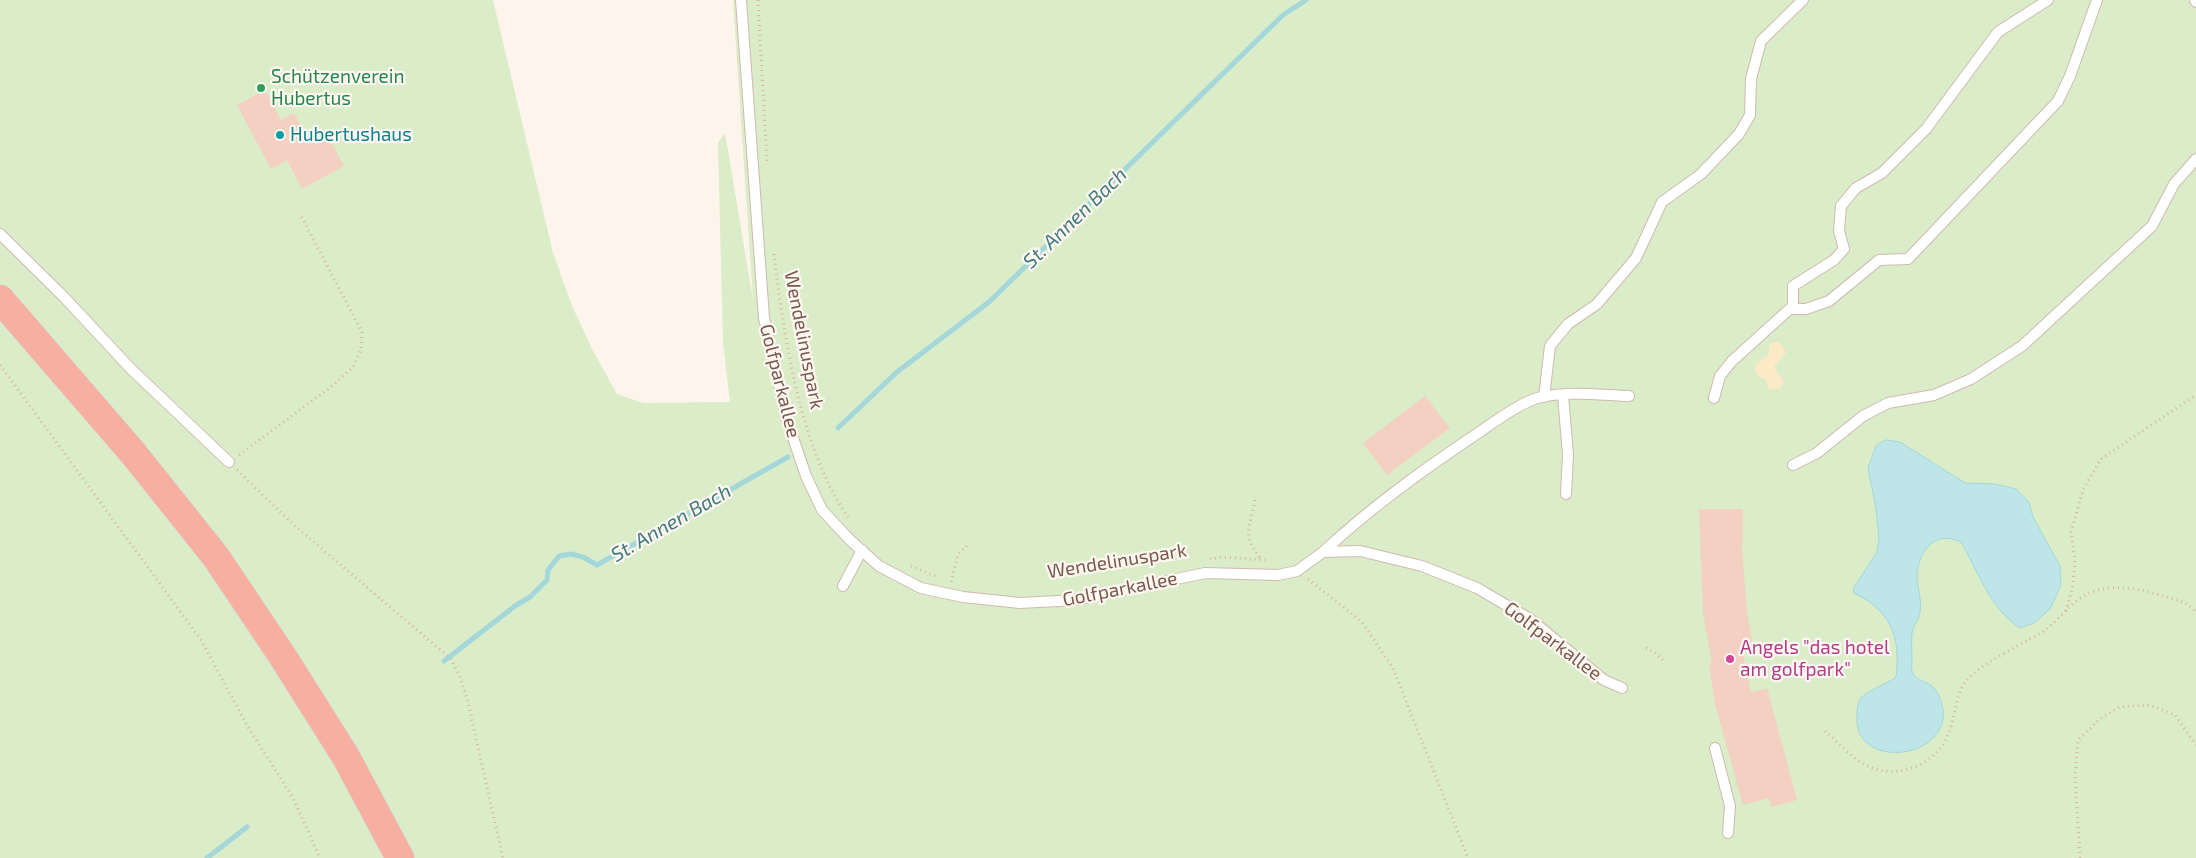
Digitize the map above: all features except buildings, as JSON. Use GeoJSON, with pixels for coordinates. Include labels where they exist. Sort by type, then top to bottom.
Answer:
{"type":"FeatureCollection","features":[{"type":"Feature","properties":{"kind":"highway"},"geometry":{"type":"LineString","coordinates":[[0,299],[134,453],[216,557],[284,657],[346,757],[400,858]]}},
{"type":"Feature","properties":{"kind":"lane","name":"Golfparkallee"},"geometry":{"type":"LineString","coordinates":[[741,0],[764,318],[778,385],[787,420],[806,476],[822,510],[879,566],[921,588],[964,597],[1020,603],[1077,600],[1205,572],[1278,575],[1296,571],[1323,552],[1360,551],[1422,566],[1477,588],[1530,619],[1604,680],[1622,688]]}},
{"type":"Feature","properties":{"kind":"lane"},"geometry":{"type":"LineString","coordinates":[[1544,397],[1550,346],[1568,324],[1597,304],[1636,258],[1662,202],[1701,174],[1739,134],[1750,115],[1751,79],[1761,41],[1803,0]]}},
{"type":"Feature","properties":{"kind":"lane"},"geometry":{"type":"LineString","coordinates":[[1714,398],[1720,376],[1732,361],[1794,306],[1793,286],[1834,260],[1844,248],[1839,231],[1841,206],[1856,188],[1882,173],[1926,128],[1998,32],[2048,0]]}},
{"type":"Feature","properties":{"kind":"lane"},"geometry":{"type":"LineString","coordinates":[[1790,309],[1806,308],[1829,301],[1879,260],[1908,259],[2058,101],[2070,76],[2096,0]]}},
{"type":"Feature","properties":{"kind":"lane"},"geometry":{"type":"LineString","coordinates":[[1793,465],[1816,453],[1863,416],[1888,403],[1934,395],[1971,379],[2022,346],[2152,226],[2174,184],[2196,159]]}},
{"type":"Feature","properties":{"kind":"lane"},"geometry":{"type":"LineString","coordinates":[[0,234],[63,296],[131,369],[229,462]]}},
{"type":"Feature","properties":{"kind":"lane"},"geometry":{"type":"LineString","coordinates":[[1563,395],[1568,455],[1566,494]]}},
{"type":"Feature","properties":{"kind":"lane"},"geometry":{"type":"LineString","coordinates":[[1323,552],[1353,524],[1428,466],[1503,416],[1544,397],[1563,395],[1629,396]]}},
{"type":"Feature","properties":{"kind":"lane"},"geometry":{"type":"LineString","coordinates":[[843,586],[862,550]]}},
{"type":"Feature","properties":{"kind":"lane"},"geometry":{"type":"LineString","coordinates":[[1715,748],[1730,806],[1728,833]]}},
{"type":"Feature","properties":{"kind":"path"},"geometry":{"type":"LineString","coordinates":[[758,0],[768,172]]}},
{"type":"Feature","properties":{"kind":"path"},"geometry":{"type":"LineString","coordinates":[[300,214],[362,332],[361,350],[353,367],[332,386],[229,462],[295,526],[451,659],[460,677],[466,698],[503,858]]}},
{"type":"Feature","properties":{"kind":"path","name":"Wendelinuspark"},"geometry":{"type":"LineString","coordinates":[[773,248],[781,311],[804,413],[819,464],[836,499],[850,520]]}},
{"type":"Feature","properties":{"kind":"path"},"geometry":{"type":"LineString","coordinates":[[0,365],[201,640],[248,727],[293,798],[320,858]]}},
{"type":"Feature","properties":{"kind":"path"},"geometry":{"type":"LineString","coordinates":[[2066,612],[2073,585],[2075,560],[2071,532],[2083,490],[2100,459],[2196,395]]}},
{"type":"Feature","properties":{"kind":"path"},"geometry":{"type":"LineString","coordinates":[[1256,500],[1247,535],[1250,544],[1262,560]]}},
{"type":"Feature","properties":{"kind":"path"},"geometry":{"type":"LineString","coordinates":[[951,581],[958,554],[969,544]]}},
{"type":"Feature","properties":{"kind":"path","name":"Wendelinuspark"},"geometry":{"type":"LineString","coordinates":[[1203,560],[1222,557],[1274,561],[1296,571],[1327,592],[1362,622],[1393,668],[1468,858]]}},
{"type":"Feature","properties":{"kind":"path"},"geometry":{"type":"LineString","coordinates":[[908,565],[951,581],[959,582]]}},
{"type":"Feature","properties":{"kind":"path"},"geometry":{"type":"LineString","coordinates":[[1825,731],[1871,768],[1886,772],[1901,770],[1933,759],[1942,748],[1949,735],[1959,696],[1966,682],[1980,670],[2046,630],[2079,599],[2096,591],[2136,588],[2190,604],[2196,613]]}},
{"type":"Feature","properties":{"kind":"path"},"geometry":{"type":"LineString","coordinates":[[1646,648],[1656,653],[1666,663]]}},
{"type":"Feature","properties":{"kind":"path"},"geometry":{"type":"LineString","coordinates":[[2080,858],[2075,775],[2078,740],[2095,724],[2119,707],[2150,705],[2175,715],[2196,745]]}},
{"type":"Feature","properties":{"kind":"green space"},"geometry":{"type":"Polygon","coordinates":[[[0,0],[493,0],[553,253],[572,306],[593,351],[617,394],[643,403],[730,402],[723,343],[718,143],[725,133],[753,300],[733,0],[2196,0],[2196,858],[0,858],[0,0]]]}},
{"type":"Feature","properties":{"kind":"sand"},"geometry":{"type":"Polygon","coordinates":[[[1778,342],[1783,346],[1786,353],[1774,367],[1784,382],[1781,389],[1769,389],[1766,380],[1759,377],[1755,371],[1756,364],[1768,355],[1770,343],[1778,342]]]}},
{"type":"Feature","properties":{"kind":"water"},"geometry":{"type":"Polygon","coordinates":[[[1886,440],[1900,442],[1965,483],[1995,484],[2016,489],[2029,502],[2033,517],[2060,566],[2061,585],[2050,609],[2034,623],[2020,628],[2001,611],[1993,600],[1961,542],[1944,538],[1930,544],[1921,557],[1918,566],[1920,607],[1912,633],[1912,671],[1918,679],[1936,690],[1943,707],[1943,719],[1937,733],[1926,744],[1912,750],[1896,752],[1881,751],[1868,744],[1860,733],[1857,717],[1858,703],[1861,698],[1896,677],[1897,650],[1891,627],[1877,608],[1854,593],[1853,589],[1877,552],[1879,538],[1876,508],[1868,468],[1876,446],[1886,440]]]}},
{"type":"Feature","properties":{"kind":"waterway","name":"St. Annen Bach"},"geometry":{"type":"LineString","coordinates":[[838,428],[897,372],[989,302],[1283,15],[1306,0]]}},
{"type":"Feature","properties":{"kind":"waterway","name":"St. Annen Bach"},"geometry":{"type":"LineString","coordinates":[[444,661],[515,606],[530,597],[547,580],[548,570],[559,556],[571,554],[583,557],[597,565],[788,457]]}},
{"type":"Feature","properties":{"kind":"waterway","name":"St. Annen Bach"},"geometry":{"type":"LineString","coordinates":[[207,858],[247,827]]}},
{"type":"Feature","properties":{"kind":"place","name":"Schützenverein Hubertus"},"geometry":{"type":"Point","coordinates":[261,88]}},
{"type":"Feature","properties":{"kind":"place","name":"Hubertushaus"},"geometry":{"type":"Point","coordinates":[280,135]}},
{"type":"Feature","properties":{"kind":"place","name":"Angels \"das hotel am golfpark\""},"geometry":{"type":"Point","coordinates":[1730,659]}}]}
